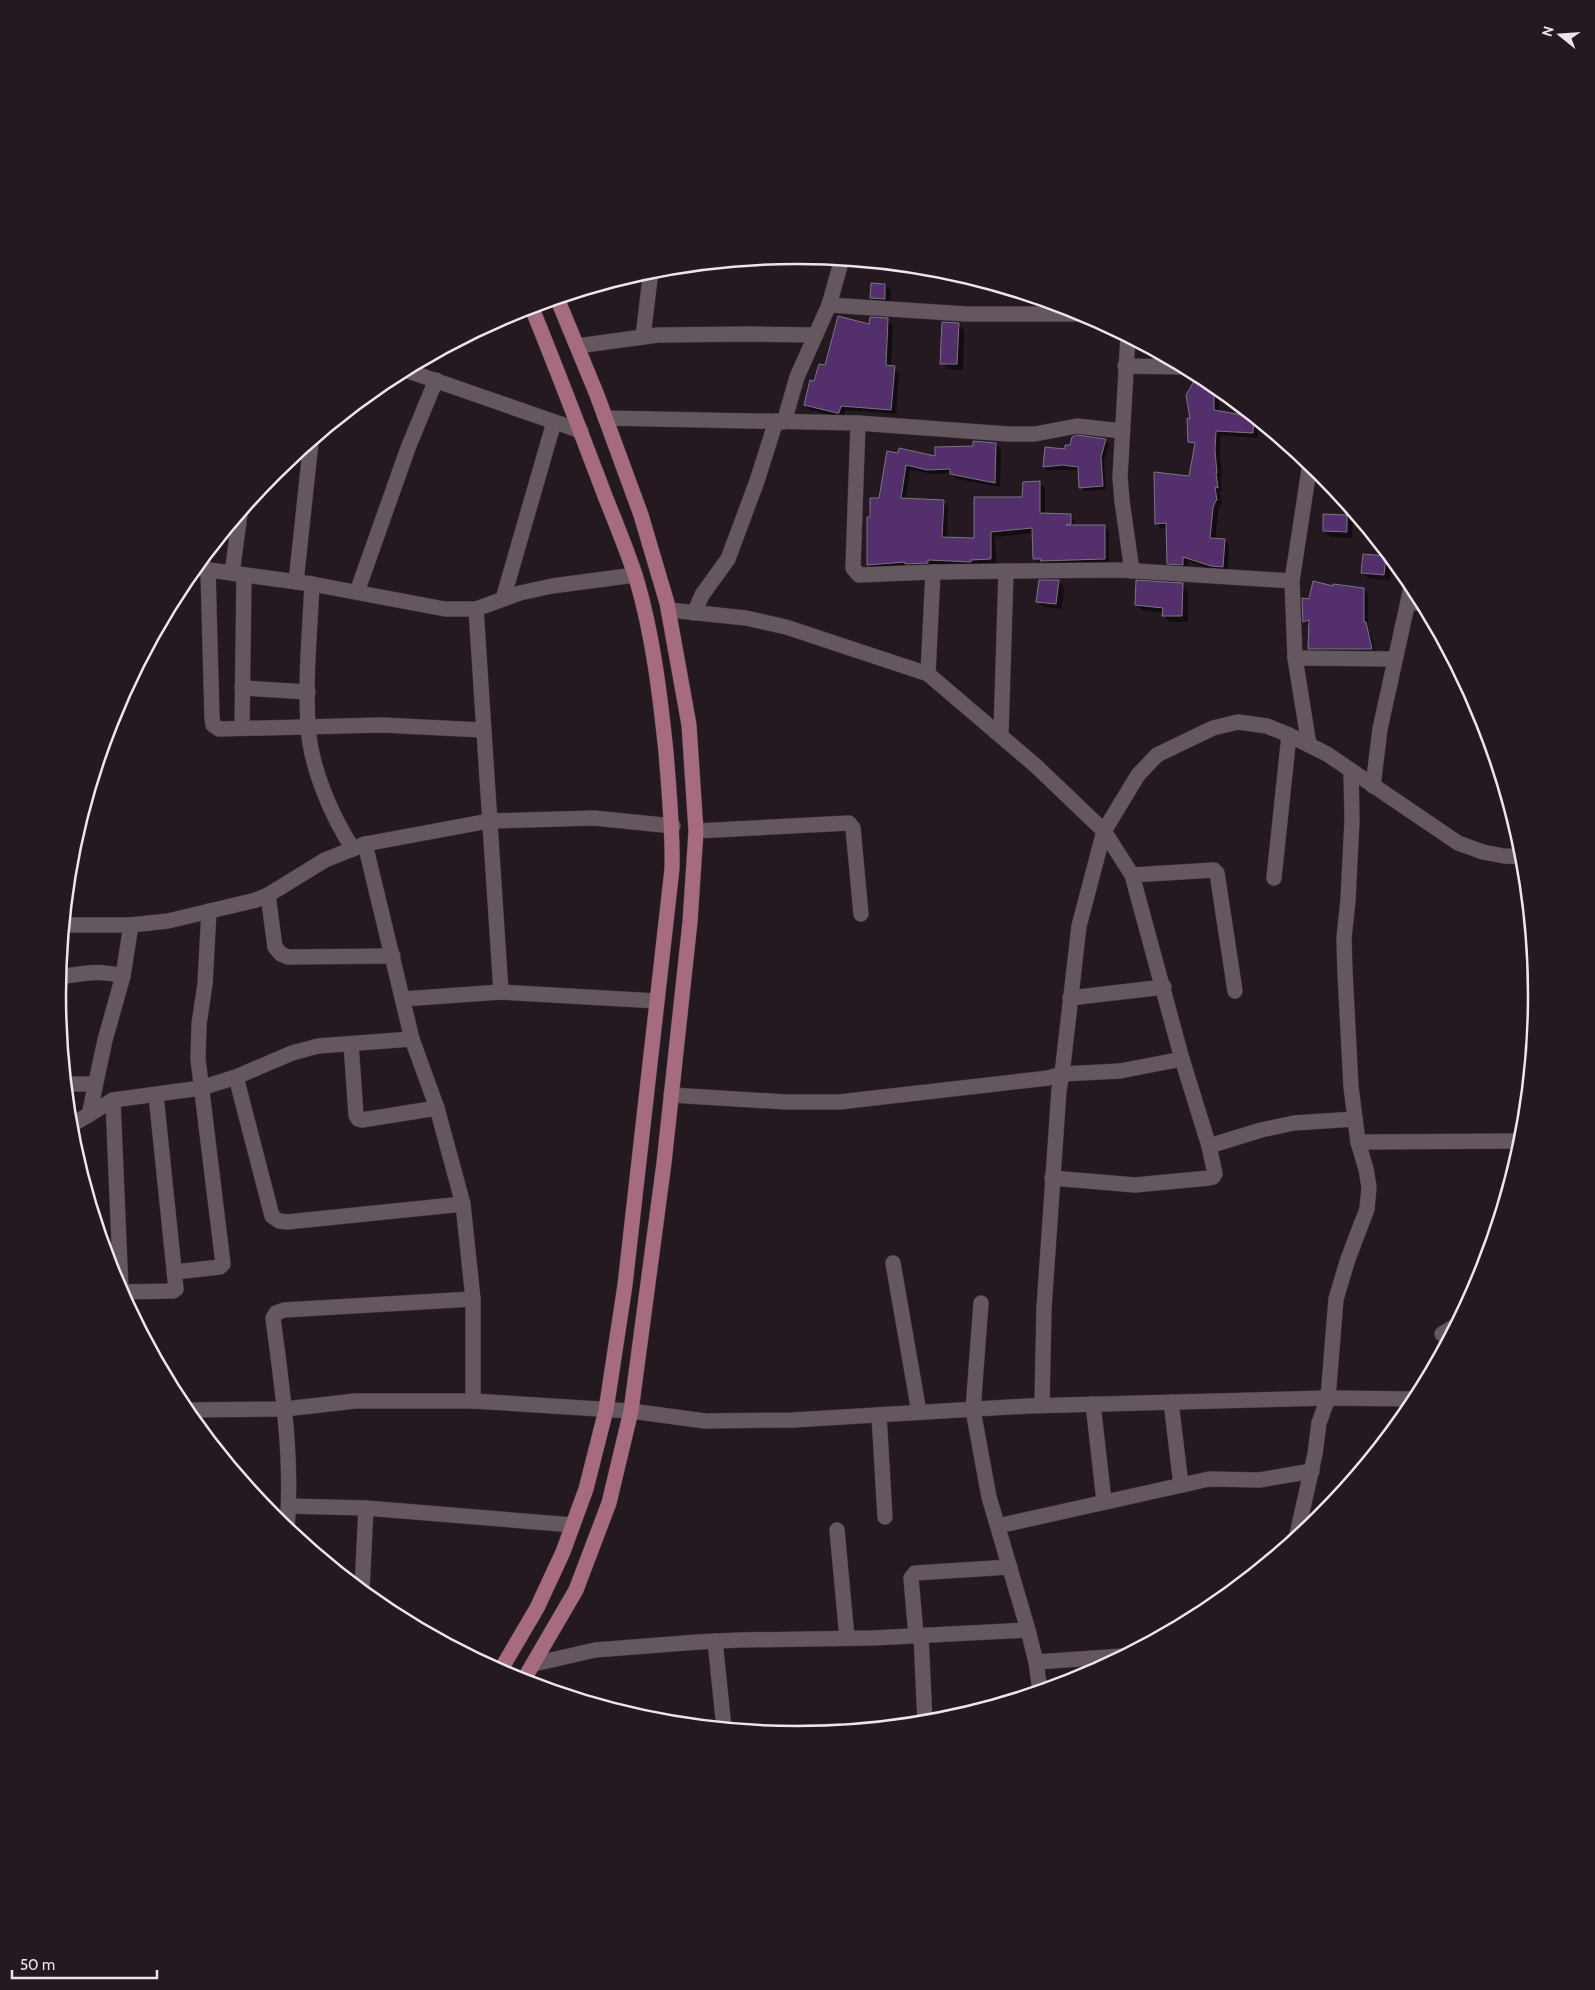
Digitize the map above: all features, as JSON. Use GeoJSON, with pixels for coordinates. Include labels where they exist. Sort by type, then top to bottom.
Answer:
{"type":"FeatureCollection","features":[{"type":"Feature","properties":{"kind":"main road"},"geometry":{"type":"LineString","coordinates":[[527,1674],[579,1581],[609,1503],[631,1411],[664,1163],[690,922],[696,831],[689,725],[668,610],[641,516],[605,418],[559,304]]}},
{"type":"Feature","properties":{"kind":"main road"},"geometry":{"type":"LineString","coordinates":[[504,1665],[537,1608],[563,1552],[586,1489],[606,1410],[625,1285],[672,869],[673,826],[655,664],[643,603],[635,575],[581,431],[534,313]]}},
{"type":"Feature","properties":{"kind":"street"},"geometry":{"type":"LineString","coordinates":[[694,613],[702,594],[728,559],[797,377],[829,305],[840,265]]}},
{"type":"Feature","properties":{"kind":"street"},"geometry":{"type":"LineString","coordinates":[[643,337],[650,279]]}},
{"type":"Feature","properties":{"kind":"street"},"geometry":{"type":"LineString","coordinates":[[829,305],[966,314],[1063,314]]}},
{"type":"Feature","properties":{"kind":"street"},"geometry":{"type":"LineString","coordinates":[[577,346],[643,337],[750,334],[815,335]]}},
{"type":"Feature","properties":{"kind":"street"},"geometry":{"type":"LineString","coordinates":[[1128,343],[1120,477],[1132,570]]}},
{"type":"Feature","properties":{"kind":"street"},"geometry":{"type":"LineString","coordinates":[[1126,366],[1171,367]]}},
{"type":"Feature","properties":{"kind":"street"},"geometry":{"type":"LineString","coordinates":[[414,373],[581,431]]}},
{"type":"Feature","properties":{"kind":"street"},"geometry":{"type":"LineString","coordinates":[[357,592],[408,448],[436,380]]}},
{"type":"Feature","properties":{"kind":"street"},"geometry":{"type":"LineString","coordinates":[[605,418],[858,423],[1008,434],[1035,434],[1077,426],[1122,431]]}},
{"type":"Feature","properties":{"kind":"street"},"geometry":{"type":"LineString","coordinates":[[502,599],[554,422]]}},
{"type":"Feature","properties":{"kind":"street"},"geometry":{"type":"LineString","coordinates":[[858,423],[853,568],[857,574],[862,576],[933,572],[1132,570],[1292,581]]}},
{"type":"Feature","properties":{"kind":"street"},"geometry":{"type":"LineString","coordinates":[[296,582],[310,450]]}},
{"type":"Feature","properties":{"kind":"street"},"geometry":{"type":"LineString","coordinates":[[1309,472],[1292,581],[1295,658],[1309,745]]}},
{"type":"Feature","properties":{"kind":"street"},"geometry":{"type":"LineString","coordinates":[[240,523],[238,574],[242,728]]}},
{"type":"Feature","properties":{"kind":"street"},"geometry":{"type":"LineString","coordinates":[[203,569],[312,584],[445,609],[476,609],[502,599],[552,586],[635,575]]}},
{"type":"Feature","properties":{"kind":"street"},"geometry":{"type":"LineString","coordinates":[[202,571],[213,724],[218,729],[382,725],[483,730]]}},
{"type":"Feature","properties":{"kind":"street"},"geometry":{"type":"LineString","coordinates":[[1001,734],[1006,571]]}},
{"type":"Feature","properties":{"kind":"street"},"geometry":{"type":"LineString","coordinates":[[928,674],[933,572]]}},
{"type":"Feature","properties":{"kind":"street"},"geometry":{"type":"LineString","coordinates":[[312,584],[308,726],[318,774],[342,832],[359,847],[392,956],[412,1039],[437,1108],[463,1204],[473,1299],[473,1401]]}},
{"type":"Feature","properties":{"kind":"street"},"geometry":{"type":"LineString","coordinates":[[1373,786],[1380,729],[1410,595]]}},
{"type":"Feature","properties":{"kind":"street"},"geometry":{"type":"LineString","coordinates":[[1408,602],[1415,603]]}},
{"type":"Feature","properties":{"kind":"street"},"geometry":{"type":"LineString","coordinates":[[476,609],[501,992]]}},
{"type":"Feature","properties":{"kind":"street"},"geometry":{"type":"LineString","coordinates":[[668,610],[746,618],[786,627],[928,674],[1001,734],[1104,831],[1132,875],[1182,1059],[1209,1146],[1215,1174],[1213,1178],[1134,1185],[1052,1178]]}},
{"type":"Feature","properties":{"kind":"street"},"geometry":{"type":"LineString","coordinates":[[1295,658],[1395,659]]}},
{"type":"Feature","properties":{"kind":"street"},"geometry":{"type":"LineString","coordinates":[[242,688],[308,692]]}},
{"type":"Feature","properties":{"kind":"street"},"geometry":{"type":"LineString","coordinates":[[1042,1405],[1044,1308],[1052,1178],[1059,1090],[1078,926],[1104,831],[1138,775],[1157,754],[1213,728],[1238,722],[1267,726],[1327,754],[1458,843],[1490,853],[1516,856]]}},
{"type":"Feature","properties":{"kind":"street"},"geometry":{"type":"LineString","coordinates":[[1274,878],[1289,735]]}},
{"type":"Feature","properties":{"kind":"street"},"geometry":{"type":"LineString","coordinates":[[1298,1528],[1312,1471],[1319,1423],[1328,1398],[1336,1298],[1367,1209],[1369,1187],[1358,1142],[1350,1077],[1344,938],[1352,829],[1351,771]]}},
{"type":"Feature","properties":{"kind":"street"},"geometry":{"type":"LineString","coordinates":[[70,924],[131,926],[168,921],[256,900],[268,895],[325,860],[359,847],[489,821],[594,818],[673,826]]}},
{"type":"Feature","properties":{"kind":"street"},"geometry":{"type":"LineString","coordinates":[[696,831],[849,823],[853,828],[861,914]]}},
{"type":"Feature","properties":{"kind":"street"},"geometry":{"type":"LineString","coordinates":[[1132,875],[1214,870],[1235,991]]}},
{"type":"Feature","properties":{"kind":"street"},"geometry":{"type":"LineString","coordinates":[[268,895],[275,947],[288,957],[392,956]]}},
{"type":"Feature","properties":{"kind":"street"},"geometry":{"type":"LineString","coordinates":[[175,1272],[220,1267],[223,1264],[198,1059],[199,1024],[205,984],[209,911]]}},
{"type":"Feature","properties":{"kind":"street"},"geometry":{"type":"LineString","coordinates":[[89,1115],[94,1084],[123,976],[131,926]]}},
{"type":"Feature","properties":{"kind":"street"},"geometry":{"type":"LineString","coordinates":[[67,976],[104,971],[123,976]]}},
{"type":"Feature","properties":{"kind":"street"},"geometry":{"type":"LineString","coordinates":[[1070,998],[1164,988]]}},
{"type":"Feature","properties":{"kind":"street"},"geometry":{"type":"LineString","coordinates":[[403,999],[501,992],[657,1001]]}},
{"type":"Feature","properties":{"kind":"street"},"geometry":{"type":"LineString","coordinates":[[78,1122],[113,1100],[201,1088],[236,1077],[292,1053],[318,1046],[412,1039]]}},
{"type":"Feature","properties":{"kind":"street"},"geometry":{"type":"LineString","coordinates":[[351,1044],[356,1115],[358,1118],[362,1120],[437,1108]]}},
{"type":"Feature","properties":{"kind":"street"},"geometry":{"type":"LineString","coordinates":[[671,1095],[786,1102],[839,1102],[1048,1078],[1062,1074],[1120,1071],[1182,1059]]}},
{"type":"Feature","properties":{"kind":"street"},"geometry":{"type":"LineString","coordinates":[[236,1077],[272,1216],[279,1222],[463,1204]]}},
{"type":"Feature","properties":{"kind":"street"},"geometry":{"type":"LineString","coordinates":[[72,1084],[94,1084]]}},
{"type":"Feature","properties":{"kind":"street"},"geometry":{"type":"LineString","coordinates":[[130,1292],[173,1291],[176,1289],[156,1095]]}},
{"type":"Feature","properties":{"kind":"street"},"geometry":{"type":"LineString","coordinates":[[113,1100],[120,1270]]}},
{"type":"Feature","properties":{"kind":"street"},"geometry":{"type":"LineString","coordinates":[[1209,1146],[1261,1130],[1294,1123],[1355,1119]]}},
{"type":"Feature","properties":{"kind":"street"},"geometry":{"type":"LineString","coordinates":[[1358,1142],[1514,1141]]}},
{"type":"Feature","properties":{"kind":"street"},"geometry":{"type":"LineString","coordinates":[[892,1263],[919,1412]]}},
{"type":"Feature","properties":{"kind":"street"},"geometry":{"type":"LineString","coordinates":[[288,1519],[289,1506],[285,1409],[273,1318],[276,1313],[284,1310],[473,1299]]}},
{"type":"Feature","properties":{"kind":"street"},"geometry":{"type":"LineString","coordinates":[[981,1303],[973,1410],[989,1497],[1028,1630],[1039,1685]]}},
{"type":"Feature","properties":{"kind":"street"},"geometry":{"type":"LineString","coordinates":[[195,1410],[285,1409],[355,1401],[473,1401],[631,1411],[705,1421],[793,1420],[1042,1405],[1328,1398],[1407,1399]]}},
{"type":"Feature","properties":{"kind":"street"},"geometry":{"type":"LineString","coordinates":[[1172,1402],[1181,1485]]}},
{"type":"Feature","properties":{"kind":"street"},"geometry":{"type":"LineString","coordinates":[[1093,1404],[1104,1501]]}},
{"type":"Feature","properties":{"kind":"street"},"geometry":{"type":"LineString","coordinates":[[879,1414],[885,1517]]}},
{"type":"Feature","properties":{"kind":"street"},"geometry":{"type":"LineString","coordinates":[[998,1526],[1209,1479],[1258,1480],[1312,1471]]}},
{"type":"Feature","properties":{"kind":"street"},"geometry":{"type":"LineString","coordinates":[[289,1506],[366,1508],[573,1525]]}},
{"type":"Feature","properties":{"kind":"street"},"geometry":{"type":"LineString","coordinates":[[362,1582],[366,1508]]}},
{"type":"Feature","properties":{"kind":"street"},"geometry":{"type":"LineString","coordinates":[[836,1530],[847,1638]]}},
{"type":"Feature","properties":{"kind":"street"},"geometry":{"type":"LineString","coordinates":[[924,1715],[911,1578],[915,1573],[1010,1567]]}},
{"type":"Feature","properties":{"kind":"street"},"geometry":{"type":"LineString","coordinates":[[534,1664],[595,1650],[715,1641],[847,1638],[1028,1630]]}},
{"type":"Feature","properties":{"kind":"street"},"geometry":{"type":"LineString","coordinates":[[715,1641],[723,1722]]}},
{"type":"Feature","properties":{"kind":"street"},"geometry":{"type":"LineString","coordinates":[[1036,1662],[1108,1657]]}},
{"type":"Feature","properties":{"kind":"building"},"geometry":{"type":"Polygon","coordinates":[[[871,283],[885,284],[885,299],[870,298],[871,283]]]}},
{"type":"Feature","properties":{"kind":"building"},"geometry":{"type":"Polygon","coordinates":[[[838,316],[869,324],[870,317],[888,318],[886,365],[895,366],[891,410],[841,406],[839,413],[837,413],[804,405],[810,380],[814,381],[819,364],[825,365],[838,316]]]}},
{"type":"Feature","properties":{"kind":"building"},"geometry":{"type":"Polygon","coordinates":[[[942,322],[959,323],[957,364],[940,364],[942,322]]]}},
{"type":"Feature","properties":{"kind":"building"},"geometry":{"type":"Polygon","coordinates":[[[1193,380],[1214,394],[1214,410],[1243,415],[1254,424],[1253,433],[1216,431],[1215,451],[1218,488],[1215,487],[1217,500],[1213,508],[1210,538],[1225,539],[1223,567],[1211,566],[1183,557],[1183,565],[1167,564],[1166,523],[1155,524],[1154,472],[1189,476],[1195,443],[1188,442],[1187,418],[1190,419],[1186,395],[1193,380]]]}},
{"type":"Feature","properties":{"kind":"building"},"geometry":{"type":"Polygon","coordinates":[[[1077,435],[1106,439],[1101,457],[1103,486],[1079,488],[1078,467],[1062,465],[1043,467],[1045,447],[1065,449],[1065,445],[1070,445],[1072,437],[1077,435]]]}},
{"type":"Feature","properties":{"kind":"building"},"geometry":{"type":"Polygon","coordinates":[[[973,441],[996,443],[995,483],[950,474],[950,469],[927,470],[906,465],[901,498],[944,500],[942,537],[974,538],[974,497],[1022,497],[1023,482],[1040,481],[1040,513],[1071,514],[1071,524],[1066,525],[1105,525],[1105,559],[1040,561],[1041,559],[1033,559],[1032,528],[991,532],[991,559],[971,560],[971,562],[928,560],[928,563],[905,564],[905,562],[867,565],[867,517],[870,517],[870,498],[879,498],[887,451],[898,453],[899,448],[935,456],[935,447],[973,446],[973,441]]]}},
{"type":"Feature","properties":{"kind":"building"},"geometry":{"type":"Polygon","coordinates":[[[1323,514],[1347,515],[1347,532],[1323,531],[1323,514]]]}},
{"type":"Feature","properties":{"kind":"building"},"geometry":{"type":"Polygon","coordinates":[[[1363,554],[1382,556],[1386,560],[1384,575],[1361,573],[1363,554]]]}},
{"type":"Feature","properties":{"kind":"building"},"geometry":{"type":"Polygon","coordinates":[[[1039,580],[1059,580],[1056,604],[1036,602],[1039,580]]]}},
{"type":"Feature","properties":{"kind":"building"},"geometry":{"type":"Polygon","coordinates":[[[1136,580],[1183,583],[1182,616],[1162,616],[1163,608],[1135,605],[1136,580]]]}},
{"type":"Feature","properties":{"kind":"building"},"geometry":{"type":"Polygon","coordinates":[[[1313,581],[1333,586],[1333,584],[1364,588],[1364,622],[1366,622],[1372,649],[1308,649],[1309,620],[1303,622],[1302,598],[1309,599],[1313,581]]]}}]}
